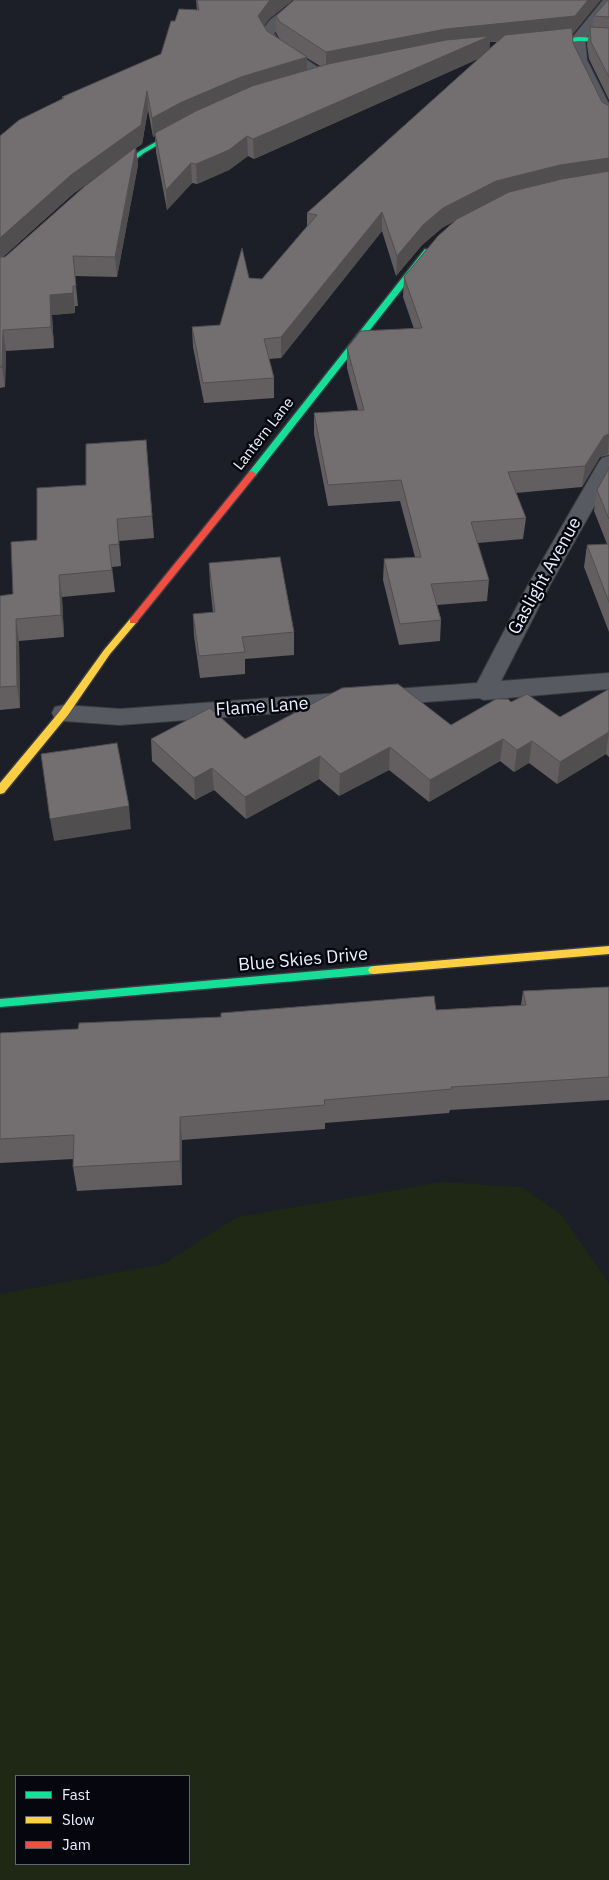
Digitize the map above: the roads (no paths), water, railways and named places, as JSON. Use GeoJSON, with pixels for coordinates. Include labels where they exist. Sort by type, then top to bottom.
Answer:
{"type":"FeatureCollection","features":[{"type":"Feature","properties":{"kind":"street"},"geometry":{"type":"LineString","coordinates":[[304,0],[275,23],[267,33],[273,44],[327,76]]}},
{"type":"Feature","properties":{"kind":"street"},"geometry":{"type":"LineString","coordinates":[[609,2],[578,39],[580,60],[609,120]]}},
{"type":"Feature","properties":{"kind":"street"},"geometry":{"type":"LineString","coordinates":[[520,46],[578,39],[609,40]]}},
{"type":"Feature","properties":{"kind":"street"},"geometry":{"type":"LineString","coordinates":[[305,82],[327,76]]}},
{"type":"Feature","properties":{"kind":"street"},"geometry":{"type":"LineString","coordinates":[[101,184],[142,152],[198,121]]}},
{"type":"Feature","properties":{"kind":"street","name":"Lantern Lane"},"geometry":{"type":"LineString","coordinates":[[0,790],[64,713],[107,652],[226,506],[399,287],[436,244]]}},
{"type":"Feature","properties":{"kind":"street","name":"Gaslight Avenue"},"geometry":{"type":"LineString","coordinates":[[484,692],[539,585],[609,462]]}},
{"type":"Feature","properties":{"kind":"street","name":"Flame Lane"},"geometry":{"type":"LineString","coordinates":[[64,713],[120,717],[484,692],[609,681]]}},
{"type":"Feature","properties":{"kind":"street","name":"Blue Skies Drive"},"geometry":{"type":"LineString","coordinates":[[0,1004],[609,950]]}}]}
